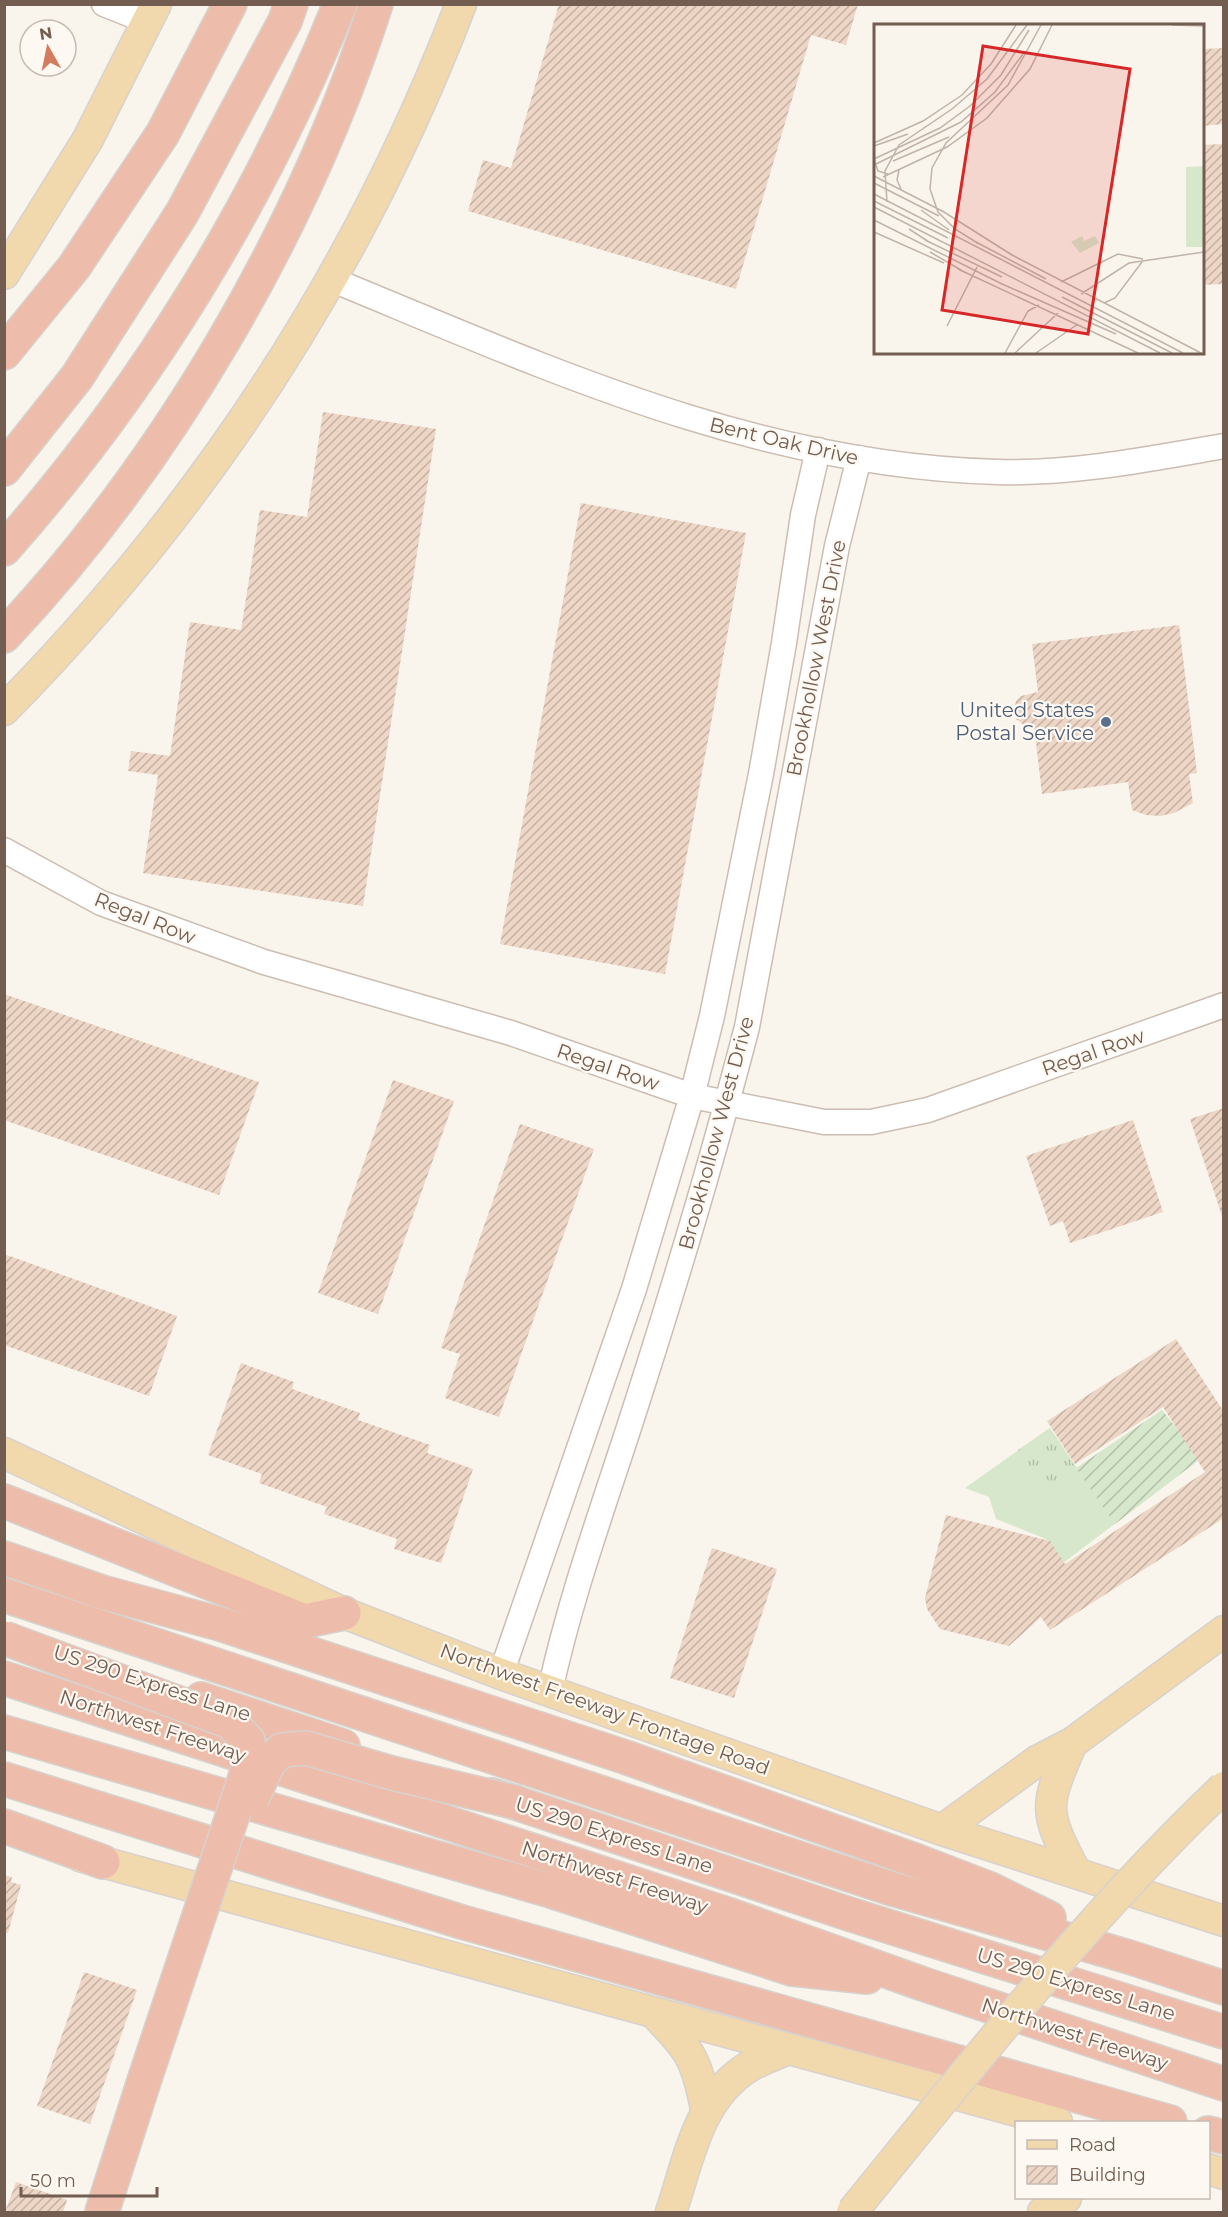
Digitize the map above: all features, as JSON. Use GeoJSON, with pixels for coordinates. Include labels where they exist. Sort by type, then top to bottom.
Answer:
{"type":"FeatureCollection","features":[{"type":"Feature","properties":{"kind":"highway"},"geometry":{"type":"LineString","coordinates":[[4,353],[74,267],[163,133],[230,4]]}},
{"type":"Feature","properties":{"kind":"highway"},"geometry":{"type":"LineString","coordinates":[[4,469],[77,376],[182,213],[285,21],[291,4]]}},
{"type":"Feature","properties":{"kind":"highway"},"geometry":{"type":"LineString","coordinates":[[4,549],[111,415],[196,288],[268,161],[339,4]]}},
{"type":"Feature","properties":{"kind":"highway"},"geometry":{"type":"LineString","coordinates":[[4,636],[113,508],[198,380],[255,284],[312,172],[361,51],[376,4]]}},
{"type":"Feature","properties":{"kind":"highway"},"geometry":{"type":"LineString","coordinates":[[4,1501],[305,1620],[344,1613]]}},
{"type":"Feature","properties":{"kind":"highway"},"geometry":{"type":"LineString","coordinates":[[4,1536],[220,1624]]}},
{"type":"Feature","properties":{"kind":"highway"},"geometry":{"type":"LineString","coordinates":[[4,1558],[102,1592],[220,1624],[636,1761],[990,1889],[1129,1958]]}},
{"type":"Feature","properties":{"kind":"highway"},"geometry":{"type":"LineString","coordinates":[[4,1570],[154,1646]]}},
{"type":"Feature","properties":{"kind":"highway"},"geometry":{"type":"LineString","coordinates":[[4,1595],[889,1888],[1129,1958],[1224,1989]]}},
{"type":"Feature","properties":{"kind":"highway"},"geometry":{"type":"LineString","coordinates":[[4,1636],[230,1722],[248,1741],[249,1763],[244,1781],[151,2080],[115,2212]]}},
{"type":"Feature","properties":{"kind":"highway","name":"US 290 Express Lane"},"geometry":{"type":"LineString","coordinates":[[4,1636],[518,1803],[849,1914],[1224,2032]]}},
{"type":"Feature","properties":{"kind":"highway","name":"Northwest Freeway"},"geometry":{"type":"LineString","coordinates":[[4,1678],[716,1910],[923,1984],[1224,2084]]}},
{"type":"Feature","properties":{"kind":"highway"},"geometry":{"type":"LineString","coordinates":[[4,1732],[551,1891],[792,1969],[923,1984]]}},
{"type":"Feature","properties":{"kind":"highway"},"geometry":{"type":"LineString","coordinates":[[102,2212],[257,1785],[269,1762],[282,1750],[306,1748],[392,1773],[518,1803]]}},
{"type":"Feature","properties":{"kind":"highway"},"geometry":{"type":"LineString","coordinates":[[4,1779],[462,1922],[1166,2121]]}},
{"type":"Feature","properties":{"kind":"highway"},"geometry":{"type":"LineString","coordinates":[[4,1826],[103,1862]]}},
{"type":"Feature","properties":{"kind":"main road"},"geometry":{"type":"LineString","coordinates":[[4,710],[93,615],[189,495],[285,357],[333,280],[409,132],[461,4]]}},
{"type":"Feature","properties":{"kind":"main road"},"geometry":{"type":"LineString","coordinates":[[4,274],[88,139],[152,13]]}},
{"type":"Feature","properties":{"kind":"main road","name":"Northwest Freeway Frontage Road"},"geometry":{"type":"LineString","coordinates":[[4,1453],[344,1613],[501,1674],[942,1830],[1224,1921]]}},
{"type":"Feature","properties":{"kind":"main road"},"geometry":{"type":"LineString","coordinates":[[942,1830],[1037,1761],[1072,1743],[1224,1631]]}},
{"type":"Feature","properties":{"kind":"main road"},"geometry":{"type":"LineString","coordinates":[[1072,1743],[1051,1792],[1050,1814],[1055,1834],[1076,1873]]}},
{"type":"Feature","properties":{"kind":"main road"},"geometry":{"type":"LineString","coordinates":[[852,2212],[1037,1986],[1132,1878],[1224,1786]]}},
{"type":"Feature","properties":{"kind":"main road"},"geometry":{"type":"LineString","coordinates":[[4,1837],[788,2049],[1010,2117],[1048,2121]]}},
{"type":"Feature","properties":{"kind":"main road"},"geometry":{"type":"LineString","coordinates":[[656,2014],[688,2049],[698,2068],[706,2109]]}},
{"type":"Feature","properties":{"kind":"main road"},"geometry":{"type":"LineString","coordinates":[[671,2212],[706,2109],[732,2079],[751,2066],[788,2049]]}},
{"type":"Feature","properties":{"kind":"main road"},"geometry":{"type":"LineString","coordinates":[[1043,2212],[1064,2199]]}},
{"type":"Feature","properties":{"kind":"street"},"geometry":{"type":"LineString","coordinates":[[104,4],[152,13]]}},
{"type":"Feature","properties":{"kind":"street","name":"Bent Oak Drive"},"geometry":{"type":"LineString","coordinates":[[333,280],[541,365],[657,409],[765,441],[886,464],[953,470],[1053,471],[1122,463],[1224,446]]}},
{"type":"Feature","properties":{"kind":"street","name":"Brookhollow West Drive"},"geometry":{"type":"LineString","coordinates":[[501,1674],[630,1301],[692,1096],[712,1016],[737,893],[784,642],[803,514],[818,450]]}},
{"type":"Feature","properties":{"kind":"street","name":"Brookhollow West Drive"},"geometry":{"type":"LineString","coordinates":[[550,1691],[562,1635],[643,1386],[729,1103],[747,1027],[837,546],[859,458]]}},
{"type":"Feature","properties":{"kind":"street","name":"Regal Row"},"geometry":{"type":"LineString","coordinates":[[4,850],[101,903],[186,936],[264,962],[511,1033],[692,1096],[824,1122],[871,1122],[898,1118],[1224,1005]]}},
{"type":"Feature","properties":{"kind":"street"},"geometry":{"type":"LineString","coordinates":[[737,893],[770,900]]}},
{"type":"Feature","properties":{"kind":"green space"},"geometry":{"type":"Polygon","coordinates":[[[1162,1410],[1200,1459],[1058,1567],[1044,1555],[1046,1539],[996,1519],[989,1497],[965,1488],[1050,1428],[1077,1468],[1162,1410]]]}},
{"type":"Feature","properties":{"kind":"green space"},"geometry":{"type":"Polygon","coordinates":[[[1162,1410],[1200,1459],[1115,1524],[1076,1468],[1162,1410]]]}},
{"type":"Feature","properties":{"kind":"green space"},"geometry":{"type":"Polygon","coordinates":[[[1050,1428],[1076,1468],[1044,1489],[1018,1450],[1050,1428]]]}},
{"type":"Feature","properties":{"kind":"building"},"geometry":{"type":"Polygon","coordinates":[[[559,4],[858,4],[846,45],[811,35],[736,289],[468,211],[483,160],[511,168],[559,4]]]}},
{"type":"Feature","properties":{"kind":"building"},"geometry":{"type":"Polygon","coordinates":[[[1224,48],[1224,124],[1204,126],[1204,49],[1224,48]]]}},
{"type":"Feature","properties":{"kind":"building"},"geometry":{"type":"Polygon","coordinates":[[[1224,144],[1224,284],[1204,285],[1204,145],[1224,144]]]}},
{"type":"Feature","properties":{"kind":"building"},"geometry":{"type":"Polygon","coordinates":[[[323,412],[436,429],[363,906],[143,873],[158,775],[128,771],[131,751],[170,756],[190,622],[241,630],[260,510],[307,517],[323,412]]]}},
{"type":"Feature","properties":{"kind":"building"},"geometry":{"type":"Polygon","coordinates":[[[581,503],[746,533],[665,974],[500,944],[581,503]]]}},
{"type":"Feature","properties":{"kind":"building","name":"United States Postal Service"},"geometry":{"type":"Polygon","coordinates":[[[1179,625],[1197,773],[1189,774],[1193,803],[1174,813],[1160,816],[1146,815],[1132,810],[1128,782],[1042,794],[1034,725],[1024,725],[1016,719],[1014,711],[1016,701],[1021,696],[1038,692],[1032,644],[1179,625]]]}},
{"type":"Feature","properties":{"kind":"building"},"geometry":{"type":"Polygon","coordinates":[[[4,994],[259,1082],[219,1195],[4,1120],[4,994]]]}},
{"type":"Feature","properties":{"kind":"building"},"geometry":{"type":"Polygon","coordinates":[[[393,1080],[454,1101],[378,1314],[318,1293],[393,1080]]]}},
{"type":"Feature","properties":{"kind":"building"},"geometry":{"type":"Polygon","coordinates":[[[1224,1108],[1224,1219],[1223,1219],[1190,1119],[1224,1108]]]}},
{"type":"Feature","properties":{"kind":"building"},"geometry":{"type":"Polygon","coordinates":[[[1133,1120],[1163,1212],[1070,1243],[1063,1221],[1050,1226],[1026,1156],[1133,1120]]]}},
{"type":"Feature","properties":{"kind":"building"},"geometry":{"type":"Polygon","coordinates":[[[520,1124],[594,1149],[499,1417],[445,1398],[460,1354],[441,1348],[520,1124]]]}},
{"type":"Feature","properties":{"kind":"building"},"geometry":{"type":"Polygon","coordinates":[[[4,1254],[177,1316],[149,1396],[4,1345],[4,1254]]]}},
{"type":"Feature","properties":{"kind":"building"},"geometry":{"type":"Polygon","coordinates":[[[1176,1339],[1224,1412],[1224,1518],[1050,1630],[1041,1617],[1009,1646],[940,1629],[927,1609],[925,1598],[946,1515],[1050,1541],[1065,1564],[1205,1472],[1163,1407],[1075,1464],[1047,1421],[1176,1339]]]}},
{"type":"Feature","properties":{"kind":"building"},"geometry":{"type":"Polygon","coordinates":[[[241,1363],[294,1382],[292,1389],[360,1413],[358,1420],[430,1445],[427,1453],[473,1469],[441,1563],[394,1549],[397,1539],[324,1514],[327,1507],[259,1483],[262,1474],[208,1455],[241,1363]]]}},
{"type":"Feature","properties":{"kind":"building"},"geometry":{"type":"Polygon","coordinates":[[[712,1548],[777,1569],[734,1698],[670,1678],[712,1548]]]}},
{"type":"Feature","properties":{"kind":"building"},"geometry":{"type":"Polygon","coordinates":[[[4,1875],[12,1877],[11,1882],[21,1885],[8,1933],[4,1932],[4,1875]]]}},
{"type":"Feature","properties":{"kind":"building"},"geometry":{"type":"Polygon","coordinates":[[[84,1972],[137,1990],[90,2124],[37,2106],[84,1972]]]}},
{"type":"Feature","properties":{"kind":"building"},"geometry":{"type":"Polygon","coordinates":[[[16,2182],[67,2200],[63,2212],[5,2212],[16,2182]]]}},
{"type":"Feature","properties":{"kind":"place","name":"United States Postal Service"},"geometry":{"type":"Point","coordinates":[1106,722]}}]}
